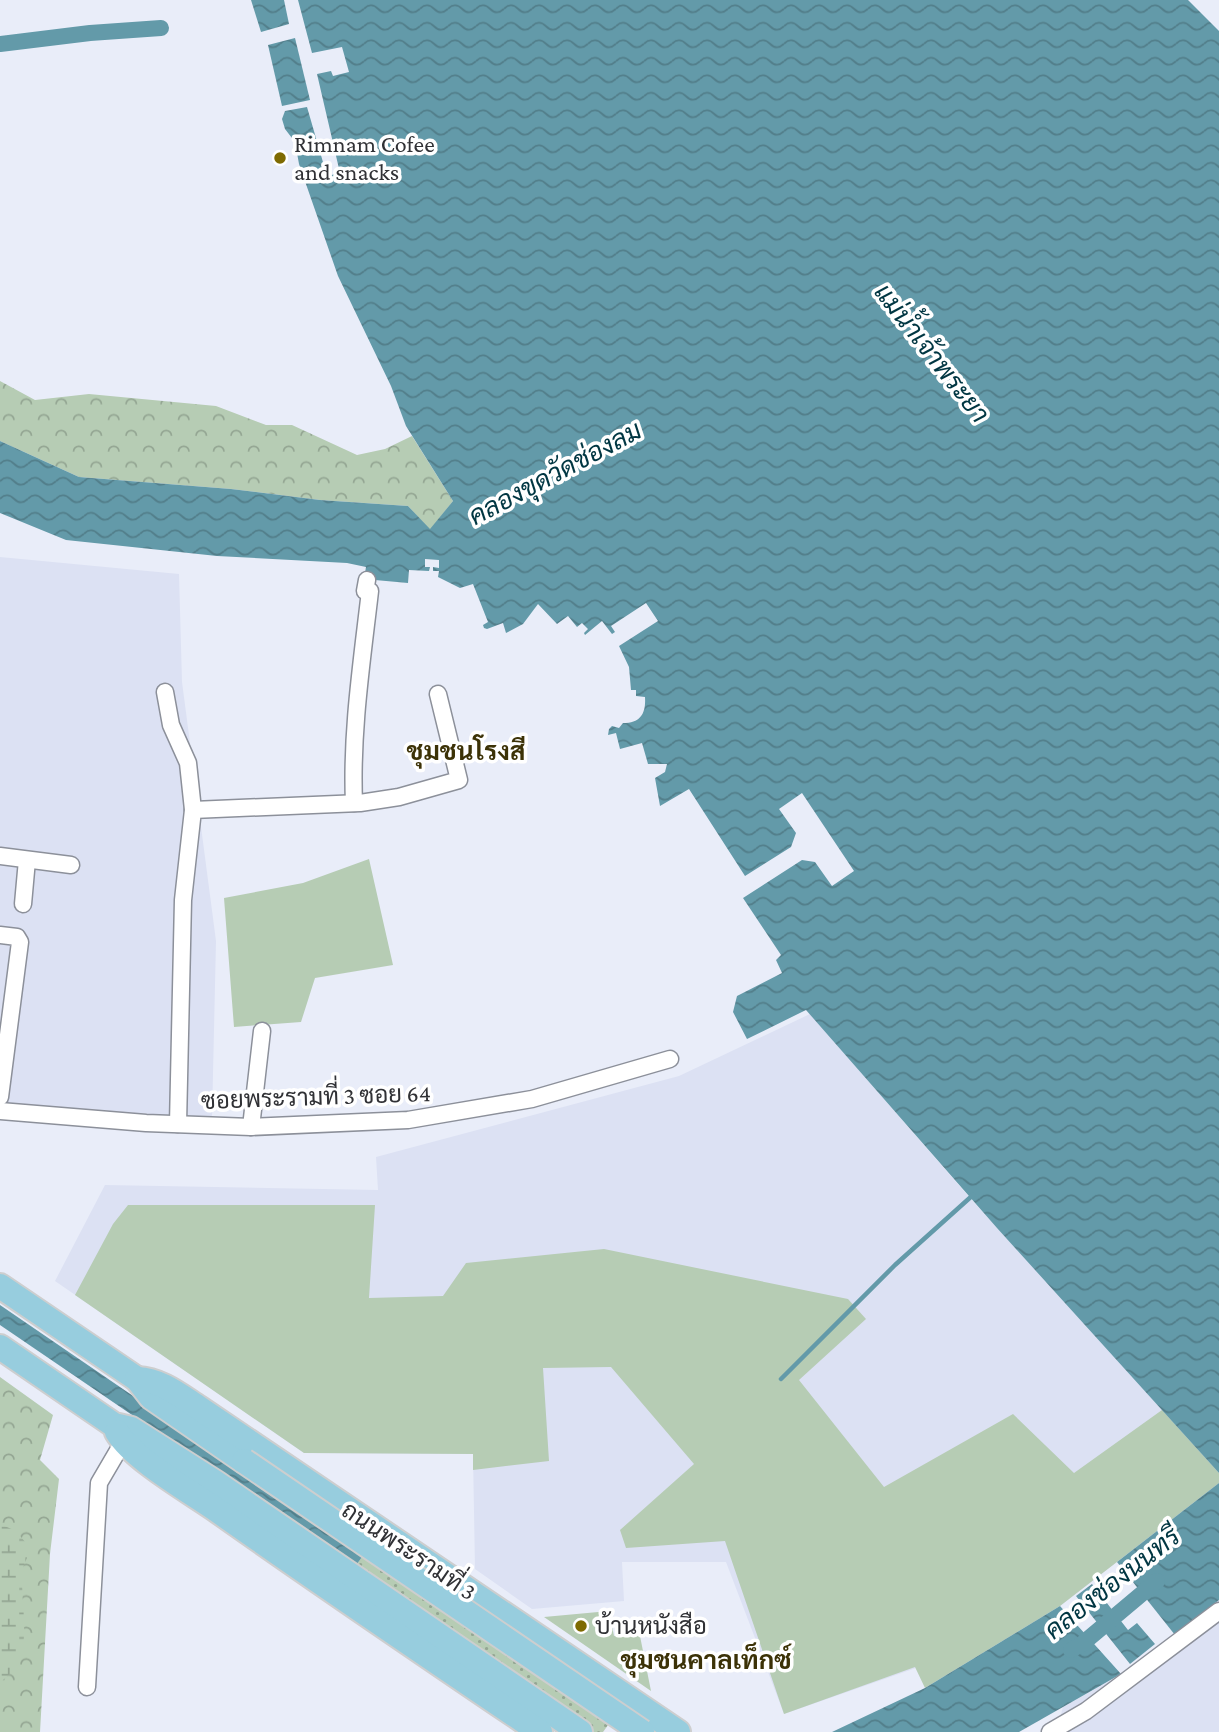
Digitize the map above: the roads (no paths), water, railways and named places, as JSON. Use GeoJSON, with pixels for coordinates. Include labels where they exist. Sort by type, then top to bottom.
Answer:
{"type":"FeatureCollection","features":[{"type":"Feature","properties":{"kind":"main road","name":"ถนนพระรามที่ 3"},"geometry":{"type":"LineString","coordinates":[[0,1286],[137,1379],[151,1397],[642,1732]]}},
{"type":"Feature","properties":{"kind":"main road"},"geometry":{"type":"LineString","coordinates":[[0,1347],[301,1569],[540,1732]]}},
{"type":"Feature","properties":{"kind":"main road","name":"ถนนพระรามที่ 3"},"geometry":{"type":"LineString","coordinates":[[137,1379],[163,1385],[678,1732]]}},
{"type":"Feature","properties":{"kind":"main road"},"geometry":{"type":"LineString","coordinates":[[119,1433],[131,1429],[216,1483],[580,1732]]}},
{"type":"Feature","properties":{"kind":"main road"},"geometry":{"type":"LineString","coordinates":[[631,1701],[637,1726],[635,1732]]}},
{"type":"Feature","properties":{"kind":"street"},"geometry":{"type":"LineString","coordinates":[[354,803],[357,704],[370,591],[365,591],[367,580]]}},
{"type":"Feature","properties":{"kind":"street"},"geometry":{"type":"LineString","coordinates":[[165,692],[171,725],[188,763],[193,810],[183,900],[178,1124]]}},
{"type":"Feature","properties":{"kind":"street"},"geometry":{"type":"LineString","coordinates":[[193,810],[354,803],[398,797],[459,780],[438,694]]}},
{"type":"Feature","properties":{"kind":"street"},"geometry":{"type":"LineString","coordinates":[[0,856],[71,865]]}},
{"type":"Feature","properties":{"kind":"street"},"geometry":{"type":"LineString","coordinates":[[23,904],[27,860]]}},
{"type":"Feature","properties":{"kind":"street"},"geometry":{"type":"LineString","coordinates":[[0,935],[20,938],[5,1016],[0,1097]]}},
{"type":"Feature","properties":{"kind":"street"},"geometry":{"type":"LineString","coordinates":[[251,1127],[262,1031]]}},
{"type":"Feature","properties":{"kind":"street","name":"ซอยพระรามที่ 3 ซอย 64"},"geometry":{"type":"LineString","coordinates":[[0,1111],[251,1127],[408,1120],[532,1099],[670,1059]]}},
{"type":"Feature","properties":{"kind":"street"},"geometry":{"type":"LineString","coordinates":[[88,1687],[99,1483],[119,1433]]}},
{"type":"Feature","properties":{"kind":"street"},"geometry":{"type":"LineString","coordinates":[[1050,1732],[1086,1711],[1219,1611]]}},
{"type":"Feature","properties":{"kind":"water"},"geometry":{"type":"Polygon","coordinates":[[[251,0],[284,0],[289,24],[261,32],[251,0]]]}},
{"type":"Feature","properties":{"kind":"water"},"geometry":{"type":"Polygon","coordinates":[[[298,0],[1188,0],[1219,31],[1219,1473],[997,1228],[806,1010],[747,1039],[733,1012],[737,996],[782,973],[776,960],[781,955],[743,898],[802,860],[815,862],[832,886],[854,871],[802,793],[779,809],[796,833],[791,847],[745,876],[689,789],[660,806],[655,778],[665,772],[667,764],[648,764],[642,743],[620,749],[616,733],[608,735],[612,726],[619,728],[623,723],[638,719],[645,708],[645,697],[636,696],[636,690],[631,690],[629,667],[619,646],[658,621],[646,603],[611,626],[615,632],[612,634],[602,621],[585,635],[588,629],[582,623],[577,627],[568,616],[557,624],[538,604],[523,624],[506,633],[503,623],[484,628],[483,625],[488,622],[473,584],[460,588],[438,577],[439,571],[433,571],[433,567],[439,568],[439,560],[425,559],[425,567],[430,567],[429,571],[409,570],[408,583],[364,579],[366,567],[347,563],[217,556],[66,540],[0,513],[0,441],[79,477],[408,506],[430,529],[453,501],[406,426],[391,386],[338,276],[299,164],[295,142],[285,129],[282,119],[285,111],[307,107],[327,176],[340,173],[317,74],[331,71],[333,76],[349,72],[342,47],[312,53],[298,0]]]}},
{"type":"Feature","properties":{"kind":"water"},"geometry":{"type":"Polygon","coordinates":[[[295,38],[310,100],[282,106],[268,45],[295,38]]]}},
{"type":"Feature","properties":{"kind":"water"},"geometry":{"type":"Polygon","coordinates":[[[0,1305],[364,1554],[355,1567],[0,1325],[0,1305]]]}},
{"type":"Feature","properties":{"kind":"water"},"geometry":{"type":"Polygon","coordinates":[[[1219,1483],[1219,1600],[1175,1635],[1117,1562],[1219,1483]]]}},
{"type":"Feature","properties":{"kind":"water"},"geometry":{"type":"Polygon","coordinates":[[[1092,1584],[1128,1630],[1137,1623],[1155,1644],[1130,1664],[1076,1596],[1092,1584]]]}},
{"type":"Feature","properties":{"kind":"water"},"geometry":{"type":"Polygon","coordinates":[[[1060,1606],[1121,1674],[1019,1732],[832,1732],[925,1688],[1060,1606]]]}},
{"type":"Feature","properties":{"kind":"waterway"},"geometry":{"type":"LineString","coordinates":[[0,44],[161,28]]}},
{"type":"Feature","properties":{"kind":"waterway"},"geometry":{"type":"LineString","coordinates":[[781,1379],[895,1265],[973,1195]]}},
{"type":"Feature","properties":{"kind":"waterway","name":"คลองช่องนนทรี"},"geometry":{"type":"LineString","coordinates":[[1071,1650],[1082,1644],[1157,1581]]}},
{"type":"Feature","properties":{"kind":"place","name":"Rimnam Cofee and snacks"},"geometry":{"type":"Point","coordinates":[280,158]}},
{"type":"Feature","properties":{"kind":"place","name":"บ้านหนังสือ"},"geometry":{"type":"Point","coordinates":[581,1626]}},
{"type":"Feature","properties":{"kind":"district","name":"ชุมชนโรงสี"},"geometry":{"type":"Point","coordinates":[466,751]}},
{"type":"Feature","properties":{"kind":"district","name":"ชุมชนคาลเท็กซ์"},"geometry":{"type":"Point","coordinates":[706,1660]}},
{"type":"Feature","properties":{"kind":"water label","name":"แม่น้ำเจ้าพระยา"},"geometry":{"type":"Point","coordinates":[932,353]}},
{"type":"Feature","properties":{"kind":"water label","name":"คลองขุดวัดช่องลม"},"geometry":{"type":"Point","coordinates":[555,473]}}]}
